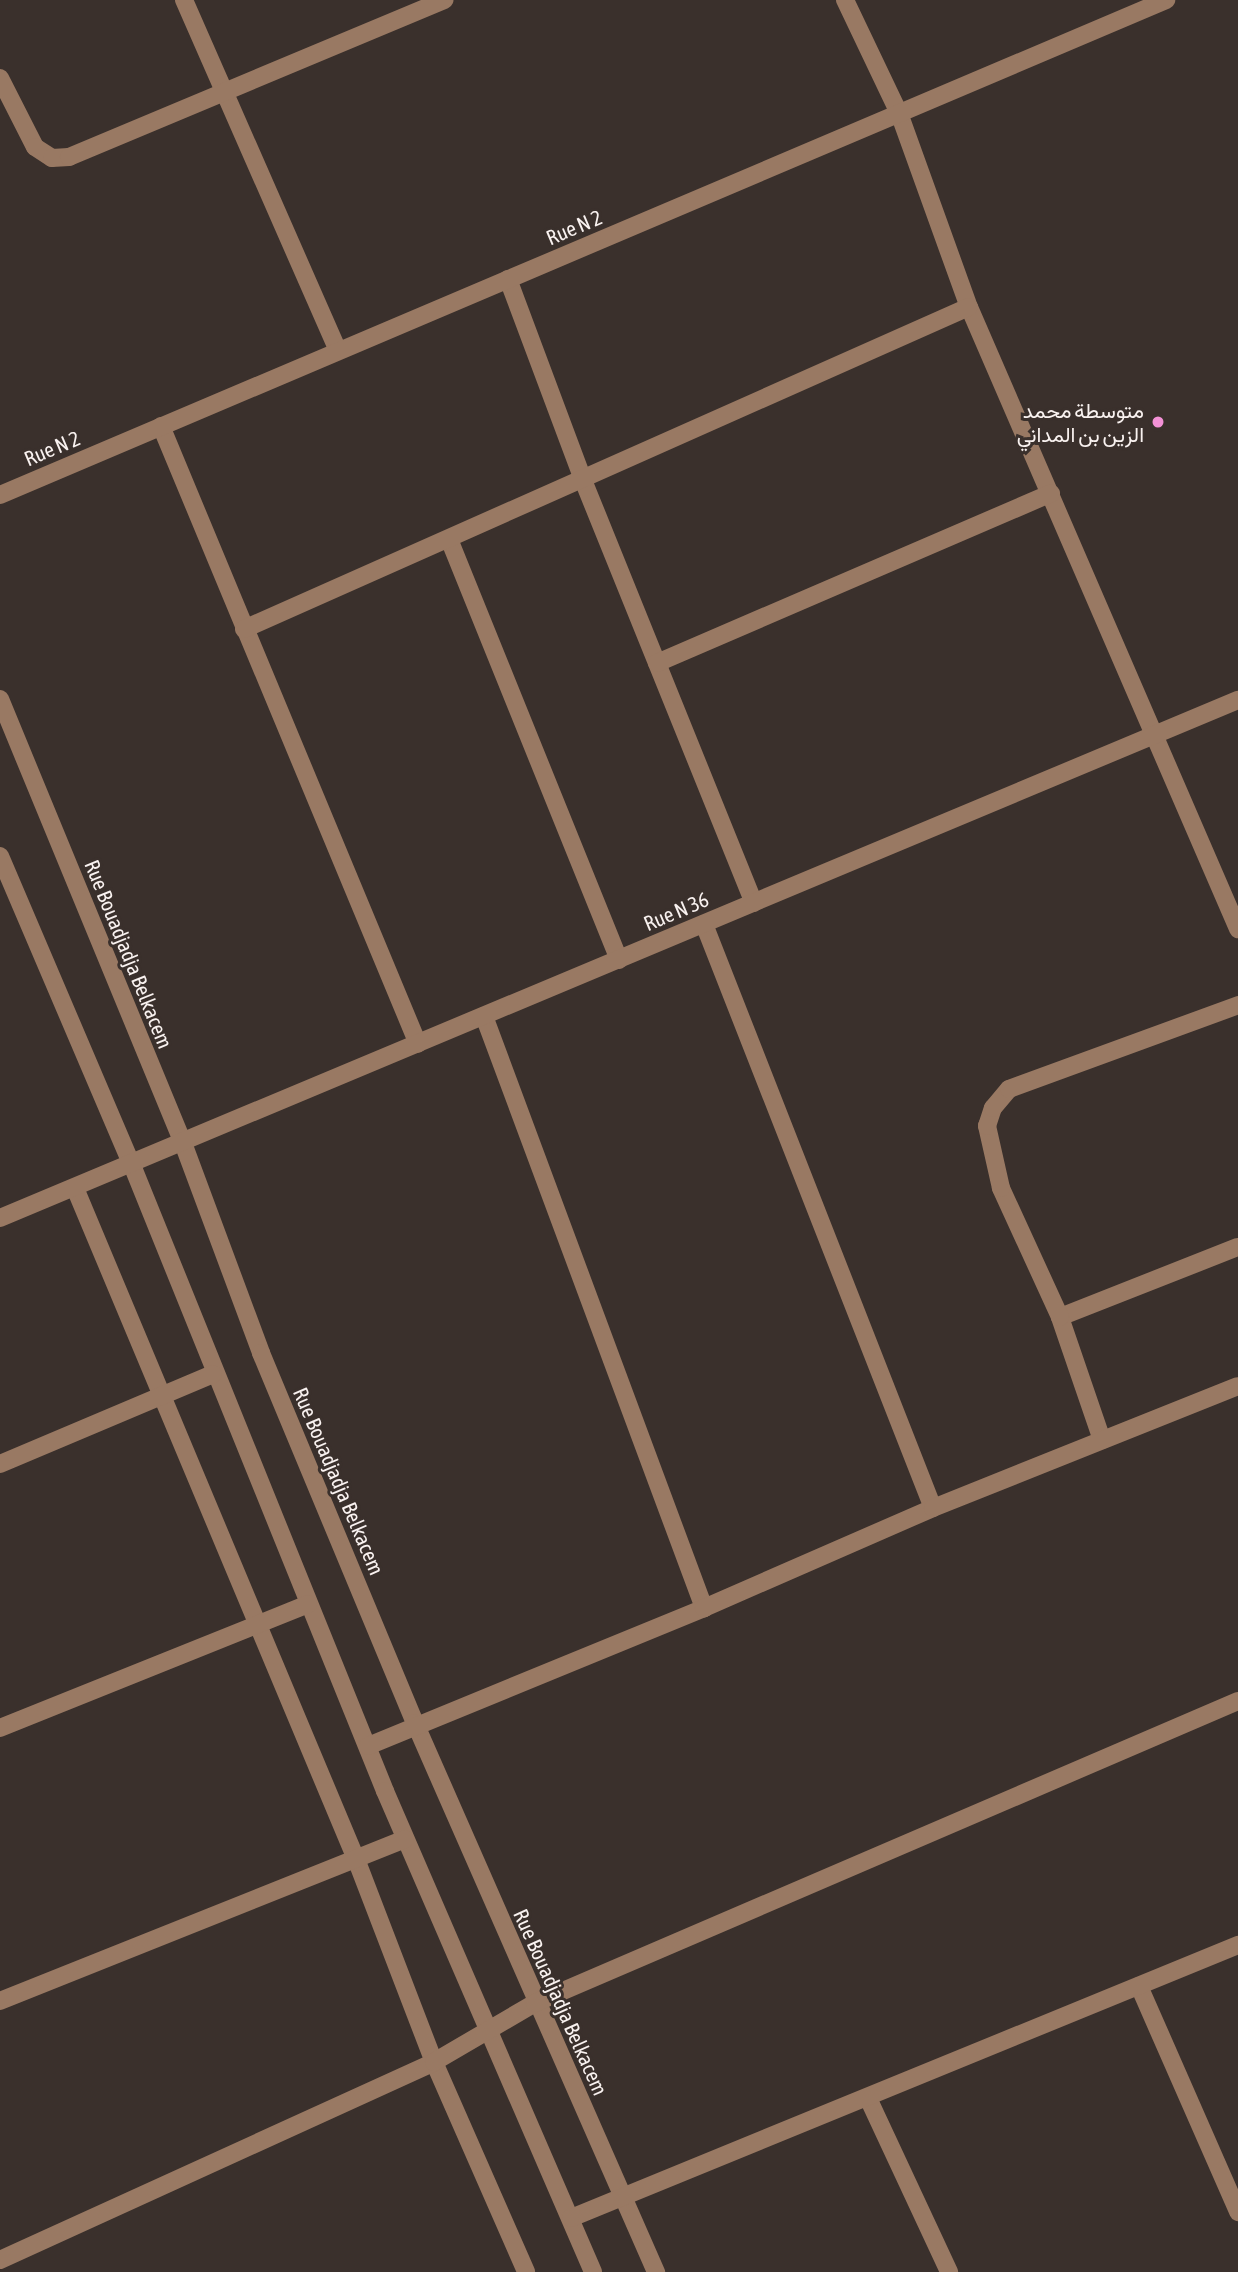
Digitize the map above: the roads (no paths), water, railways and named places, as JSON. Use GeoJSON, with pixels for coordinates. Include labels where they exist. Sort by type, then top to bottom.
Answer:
{"type":"FeatureCollection","features":[{"type":"Feature","properties":{"kind":"street"},"geometry":{"type":"LineString","coordinates":[[184,0],[338,351]]}},
{"type":"Feature","properties":{"kind":"street"},"geometry":{"type":"LineString","coordinates":[[0,78],[35,147],[52,158],[69,157],[444,0]]}},
{"type":"Feature","properties":{"kind":"street"},"geometry":{"type":"LineString","coordinates":[[845,0],[899,113],[969,307],[1156,734],[1238,929]]}},
{"type":"Feature","properties":{"kind":"street","name":"Rue N 2"},"geometry":{"type":"LineString","coordinates":[[0,495],[1166,0]]}},
{"type":"Feature","properties":{"kind":"street"},"geometry":{"type":"LineString","coordinates":[[508,279],[583,480],[754,903]]}},
{"type":"Feature","properties":{"kind":"street"},"geometry":{"type":"LineString","coordinates":[[244,629],[969,307]]}},
{"type":"Feature","properties":{"kind":"street"},"geometry":{"type":"LineString","coordinates":[[161,426],[418,1044]]}},
{"type":"Feature","properties":{"kind":"street"},"geometry":{"type":"LineString","coordinates":[[657,663],[1051,493]]}},
{"type":"Feature","properties":{"kind":"street"},"geometry":{"type":"LineString","coordinates":[[449,539],[619,960]]}},
{"type":"Feature","properties":{"kind":"street","name":"Rue Bouadjadja Belkacem"},"geometry":{"type":"LineString","coordinates":[[0,699],[183,1143],[261,1353],[415,1723],[622,2197],[651,2271]]}},
{"type":"Feature","properties":{"kind":"street","name":"Rue N 36"},"geometry":{"type":"LineString","coordinates":[[0,1218],[132,1165],[1238,699]]}},
{"type":"Feature","properties":{"kind":"street"},"geometry":{"type":"LineString","coordinates":[[0,856],[132,1165],[213,1374],[405,1839],[490,2027],[593,2272]]}},
{"type":"Feature","properties":{"kind":"street"},"geometry":{"type":"LineString","coordinates":[[705,924],[933,1508]]}},
{"type":"Feature","properties":{"kind":"street"},"geometry":{"type":"LineString","coordinates":[[1101,1440],[1060,1317],[1001,1188],[987,1126],[993,1108],[1009,1089],[1238,1005]]}},
{"type":"Feature","properties":{"kind":"street"},"geometry":{"type":"LineString","coordinates":[[484,1017],[704,1608]]}},
{"type":"Feature","properties":{"kind":"street"},"geometry":{"type":"LineString","coordinates":[[75,1188],[159,1397],[356,1859],[434,2062],[526,2272]]}},
{"type":"Feature","properties":{"kind":"street"},"geometry":{"type":"LineString","coordinates":[[1060,1317],[1238,1247]]}},
{"type":"Feature","properties":{"kind":"street"},"geometry":{"type":"LineString","coordinates":[[0,1464],[213,1374]]}},
{"type":"Feature","properties":{"kind":"street"},"geometry":{"type":"LineString","coordinates":[[368,1746],[415,1723],[704,1608],[933,1508],[1238,1386]]}},
{"type":"Feature","properties":{"kind":"street"},"geometry":{"type":"LineString","coordinates":[[0,1728],[308,1604]]}},
{"type":"Feature","properties":{"kind":"street"},"geometry":{"type":"LineString","coordinates":[[0,2260],[434,2062],[490,2027],[536,2003],[1238,1701]]}},
{"type":"Feature","properties":{"kind":"street"},"geometry":{"type":"LineString","coordinates":[[0,2001],[405,1839]]}},
{"type":"Feature","properties":{"kind":"street"},"geometry":{"type":"LineString","coordinates":[[571,2218],[1238,1945]]}},
{"type":"Feature","properties":{"kind":"street"},"geometry":{"type":"LineString","coordinates":[[1139,1986],[1238,2212]]}},
{"type":"Feature","properties":{"kind":"street"},"geometry":{"type":"LineString","coordinates":[[869,2098],[949,2272]]}},
{"type":"Feature","properties":{"kind":"place","name":"متوسطة محمد الزين بن المداني"},"geometry":{"type":"Point","coordinates":[1158,422]}}]}
